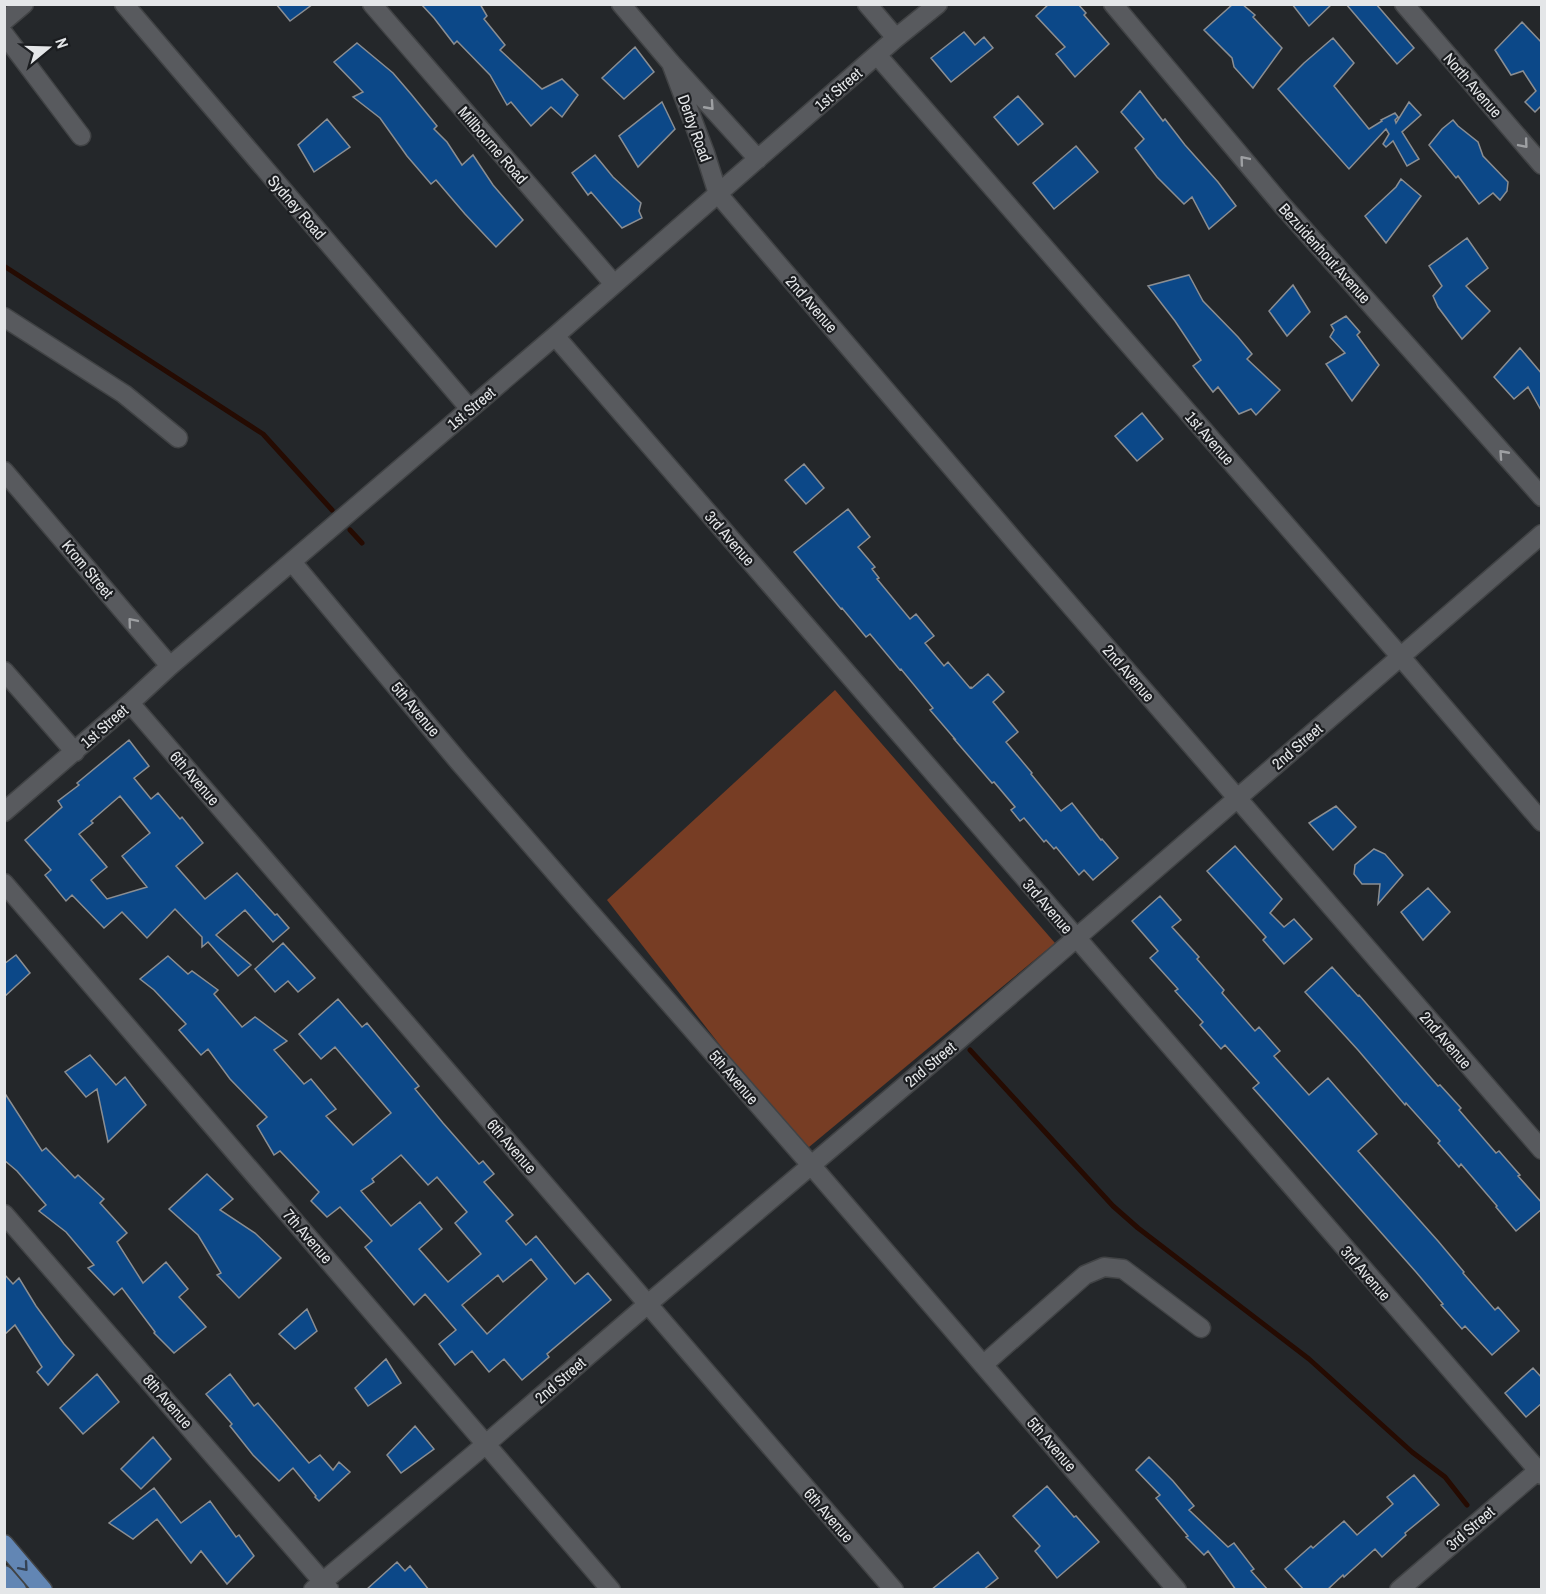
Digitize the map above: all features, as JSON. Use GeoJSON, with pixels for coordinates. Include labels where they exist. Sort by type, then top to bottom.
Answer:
{"type":"FeatureCollection","features":[{"type":"Feature","properties":{"kind":"main road"},"geometry":{"type":"LineString","coordinates":[[4,1545],[43,1590]]}},
{"type":"Feature","properties":{"kind":"main road"},"geometry":{"type":"LineString","coordinates":[[4,1575],[17,1590]]}},
{"type":"Feature","properties":{"kind":"street"},"geometry":{"type":"LineString","coordinates":[[4,21],[24,4]]}},
{"type":"Feature","properties":{"kind":"street","name":"Sydney Road"},"geometry":{"type":"LineString","coordinates":[[124,4],[470,408]]}},
{"type":"Feature","properties":{"kind":"street","name":"Millbourne Road"},"geometry":{"type":"LineString","coordinates":[[372,4],[614,285]]}},
{"type":"Feature","properties":{"kind":"street","name":"Derby Road"},"geometry":{"type":"LineString","coordinates":[[621,4],[758,159]]}},
{"type":"Feature","properties":{"kind":"street"},"geometry":{"type":"LineString","coordinates":[[867,4],[896,38]]}},
{"type":"Feature","properties":{"kind":"street","name":"1st Street"},"geometry":{"type":"LineString","coordinates":[[4,812],[75,752],[170,666],[938,4]]}},
{"type":"Feature","properties":{"kind":"street","name":"Bezuidenhout Avenue"},"geometry":{"type":"LineString","coordinates":[[1113,4],[1282,205],[1542,497]]}},
{"type":"Feature","properties":{"kind":"street","name":"North Avenue"},"geometry":{"type":"LineString","coordinates":[[1404,4],[1542,165]]}},
{"type":"Feature","properties":{"kind":"street"},"geometry":{"type":"LineString","coordinates":[[4,34],[81,136]]}},
{"type":"Feature","properties":{"kind":"street","name":"1st Avenue"},"geometry":{"type":"LineString","coordinates":[[877,55],[1542,822]]}},
{"type":"Feature","properties":{"kind":"street","name":"Derby Road"},"geometry":{"type":"LineString","coordinates":[[671,63],[718,194]]}},
{"type":"Feature","properties":{"kind":"street","name":"2nd Avenue"},"geometry":{"type":"LineString","coordinates":[[718,194],[1237,799],[1542,1150]]}},
{"type":"Feature","properties":{"kind":"street"},"geometry":{"type":"LineString","coordinates":[[4,317],[124,394],[178,438]]}},
{"type":"Feature","properties":{"kind":"street","name":"3rd Avenue"},"geometry":{"type":"LineString","coordinates":[[555,336],[1075,938],[1540,1471]]}},
{"type":"Feature","properties":{"kind":"street","name":"Krom Street"},"geometry":{"type":"LineString","coordinates":[[4,471],[170,666]]}},
{"type":"Feature","properties":{"kind":"street","name":"2nd Street"},"geometry":{"type":"LineString","coordinates":[[322,1587],[649,1303],[954,1044],[1542,534]]}},
{"type":"Feature","properties":{"kind":"street","name":"5th Avenue"},"geometry":{"type":"LineString","coordinates":[[292,562],[490,797],[1177,1590]]}},
{"type":"Feature","properties":{"kind":"street"},"geometry":{"type":"LineString","coordinates":[[4,671],[75,752]]}},
{"type":"Feature","properties":{"kind":"street","name":"6th Avenue"},"geometry":{"type":"LineString","coordinates":[[130,703],[894,1590]]}},
{"type":"Feature","properties":{"kind":"street","name":"7th Avenue"},"geometry":{"type":"LineString","coordinates":[[4,883],[612,1590]]}},
{"type":"Feature","properties":{"kind":"street","name":"8th Avenue"},"geometry":{"type":"LineString","coordinates":[[4,1214],[322,1587]]}},
{"type":"Feature","properties":{"kind":"street"},"geometry":{"type":"LineString","coordinates":[[983,1365],[1085,1275],[1104,1267],[1123,1269],[1202,1328]]}},
{"type":"Feature","properties":{"kind":"street","name":"3rd Street"},"geometry":{"type":"LineString","coordinates":[[1399,1590],[1540,1471]]}},
{"type":"Feature","properties":{"kind":"shaded area"},"geometry":{"type":"Polygon","coordinates":[[[835,690],[1055,943],[803,1152],[607,900],[835,690]]]}},
{"type":"Feature","properties":{"kind":"building"},"geometry":{"type":"Polygon","coordinates":[[[276,4],[313,4],[290,21],[276,4]]]}},
{"type":"Feature","properties":{"kind":"building"},"geometry":{"type":"Polygon","coordinates":[[[421,4],[480,4],[487,16],[484,19],[505,45],[500,50],[542,89],[562,79],[578,95],[562,117],[551,107],[531,126],[511,102],[507,105],[490,75],[457,41],[454,44],[421,4]]]}},
{"type":"Feature","properties":{"kind":"building"},"geometry":{"type":"Polygon","coordinates":[[[1049,4],[1078,4],[1086,13],[1084,15],[1109,44],[1075,77],[1056,54],[1065,47],[1036,16],[1049,4]]]}},
{"type":"Feature","properties":{"kind":"building"},"geometry":{"type":"Polygon","coordinates":[[[1233,4],[1242,4],[1255,15],[1253,17],[1282,48],[1253,88],[1234,67],[1232,58],[1204,30],[1233,4]]]}},
{"type":"Feature","properties":{"kind":"building"},"geometry":{"type":"Polygon","coordinates":[[[1292,4],[1332,4],[1309,26],[1292,4]]]}},
{"type":"Feature","properties":{"kind":"building"},"geometry":{"type":"Polygon","coordinates":[[[1346,4],[1376,4],[1414,48],[1397,64],[1346,4]]]}},
{"type":"Feature","properties":{"kind":"building"},"geometry":{"type":"Polygon","coordinates":[[[1522,22],[1542,43],[1542,105],[1535,112],[1525,102],[1536,91],[1523,71],[1511,75],[1495,50],[1522,22]]]}},
{"type":"Feature","properties":{"kind":"building"},"geometry":{"type":"Polygon","coordinates":[[[964,32],[975,45],[984,37],[993,48],[951,82],[931,58],[964,32]]]}},
{"type":"Feature","properties":{"kind":"building"},"geometry":{"type":"Polygon","coordinates":[[[1333,38],[1354,63],[1334,86],[1369,129],[1395,113],[1398,117],[1395,120],[1396,123],[1409,102],[1421,115],[1402,132],[1419,159],[1407,166],[1393,141],[1386,147],[1383,144],[1389,134],[1386,129],[1349,169],[1278,89],[1333,38]]]}},
{"type":"Feature","properties":{"kind":"building"},"geometry":{"type":"Polygon","coordinates":[[[357,43],[393,73],[437,126],[434,129],[447,142],[462,165],[473,155],[493,185],[523,220],[496,247],[436,180],[431,184],[407,156],[380,118],[353,97],[363,92],[334,62],[357,43]]]}},
{"type":"Feature","properties":{"kind":"building"},"geometry":{"type":"Polygon","coordinates":[[[635,47],[654,72],[624,99],[602,78],[635,47]]]}},
{"type":"Feature","properties":{"kind":"building"},"geometry":{"type":"Polygon","coordinates":[[[1140,91],[1236,206],[1209,229],[1192,197],[1184,204],[1157,177],[1135,148],[1144,139],[1121,112],[1140,91]]]}},
{"type":"Feature","properties":{"kind":"building"},"geometry":{"type":"Polygon","coordinates":[[[1018,96],[1043,124],[1018,145],[994,117],[1018,96]]]}},
{"type":"Feature","properties":{"kind":"building"},"geometry":{"type":"Polygon","coordinates":[[[662,102],[675,129],[638,167],[619,136],[662,102]]]}},
{"type":"Feature","properties":{"kind":"building"},"geometry":{"type":"Polygon","coordinates":[[[327,119],[350,147],[314,172],[298,145],[327,119]]]}},
{"type":"Feature","properties":{"kind":"building"},"geometry":{"type":"Polygon","coordinates":[[[1453,120],[1478,142],[1483,156],[1508,182],[1507,191],[1500,200],[1493,193],[1479,204],[1458,176],[1456,178],[1429,145],[1453,120]]]}},
{"type":"Feature","properties":{"kind":"building"},"geometry":{"type":"Polygon","coordinates":[[[1076,146],[1098,172],[1054,209],[1033,183],[1076,146]]]}},
{"type":"Feature","properties":{"kind":"building"},"geometry":{"type":"Polygon","coordinates":[[[595,155],[613,177],[641,203],[639,211],[642,218],[622,228],[591,192],[588,195],[572,173],[595,155]]]}},
{"type":"Feature","properties":{"kind":"building"},"geometry":{"type":"Polygon","coordinates":[[[1401,179],[1421,196],[1386,243],[1365,216],[1396,187],[1401,179]]]}},
{"type":"Feature","properties":{"kind":"building"},"geometry":{"type":"Polygon","coordinates":[[[1467,238],[1488,268],[1466,286],[1490,311],[1462,339],[1438,307],[1433,296],[1442,286],[1429,266],[1467,238]]]}},
{"type":"Feature","properties":{"kind":"building"},"geometry":{"type":"Polygon","coordinates":[[[1189,275],[1203,301],[1252,354],[1247,359],[1280,390],[1256,415],[1251,409],[1239,414],[1218,387],[1213,392],[1193,366],[1201,360],[1148,286],[1189,275]]]}},
{"type":"Feature","properties":{"kind":"building"},"geometry":{"type":"Polygon","coordinates":[[[1293,285],[1310,312],[1287,336],[1269,311],[1293,285]]]}},
{"type":"Feature","properties":{"kind":"building"},"geometry":{"type":"Polygon","coordinates":[[[1346,316],[1360,332],[1357,335],[1379,365],[1352,401],[1326,364],[1345,353],[1330,337],[1334,330],[1331,325],[1346,316]]]}},
{"type":"Feature","properties":{"kind":"building"},"geometry":{"type":"Polygon","coordinates":[[[1520,348],[1542,374],[1542,412],[1528,387],[1514,399],[1494,377],[1520,348]]]}},
{"type":"Feature","properties":{"kind":"building"},"geometry":{"type":"Polygon","coordinates":[[[1142,413],[1163,439],[1137,461],[1115,436],[1142,413]]]}},
{"type":"Feature","properties":{"kind":"building"},"geometry":{"type":"Polygon","coordinates":[[[804,464],[824,488],[806,504],[785,480],[804,464]]]}},
{"type":"Feature","properties":{"kind":"building"},"geometry":{"type":"Polygon","coordinates":[[[848,509],[870,537],[858,547],[875,567],[872,569],[879,578],[877,579],[910,619],[916,614],[934,636],[925,643],[944,666],[948,662],[970,688],[988,674],[1004,692],[993,702],[1018,732],[1006,742],[1061,811],[1072,803],[1118,858],[1093,880],[1084,870],[1079,875],[1056,847],[1054,849],[1046,840],[1044,842],[1024,818],[1020,821],[1011,810],[1015,807],[930,710],[933,708],[901,669],[870,634],[866,637],[794,552],[848,509]]]}},
{"type":"Feature","properties":{"kind":"building"},"geometry":{"type":"Polygon","coordinates":[[[129,740],[149,766],[134,778],[151,799],[158,793],[203,843],[176,866],[205,899],[237,873],[289,928],[273,942],[245,910],[216,935],[251,965],[238,976],[208,942],[202,947],[202,937],[175,909],[147,938],[122,912],[104,928],[72,895],[66,901],[45,875],[51,870],[25,840],[62,807],[58,801],[79,785],[77,783],[129,740]],[[120,796],[79,834],[107,867],[91,880],[107,899],[147,887],[122,856],[150,833],[120,796]]]}},
{"type":"Feature","properties":{"kind":"building"},"geometry":{"type":"Polygon","coordinates":[[[1336,806],[1356,827],[1333,850],[1309,823],[1336,806]]]}},
{"type":"Feature","properties":{"kind":"building"},"geometry":{"type":"Polygon","coordinates":[[[1235,846],[1282,899],[1270,913],[1284,927],[1294,919],[1312,939],[1284,964],[1263,940],[1266,937],[1207,871],[1235,846]]]}},
{"type":"Feature","properties":{"kind":"building"},"geometry":{"type":"Polygon","coordinates":[[[1374,849],[1385,854],[1403,875],[1378,904],[1380,884],[1362,884],[1354,874],[1355,865],[1374,849]]]}},
{"type":"Feature","properties":{"kind":"building"},"geometry":{"type":"Polygon","coordinates":[[[1428,888],[1450,912],[1423,940],[1401,912],[1428,888]]]}},
{"type":"Feature","properties":{"kind":"building"},"geometry":{"type":"Polygon","coordinates":[[[1160,896],[1181,920],[1172,927],[1199,957],[1197,959],[1224,990],[1222,993],[1255,1031],[1259,1027],[1280,1051],[1274,1056],[1309,1095],[1328,1078],[1377,1134],[1358,1151],[1438,1241],[1495,1310],[1498,1307],[1519,1331],[1492,1355],[1465,1326],[1462,1329],[1416,1272],[1253,1088],[1259,1083],[1225,1045],[1221,1049],[1200,1025],[1203,1022],[1150,958],[1158,951],[1132,921],[1160,896]]]}},
{"type":"Feature","properties":{"kind":"building"},"geometry":{"type":"Polygon","coordinates":[[[283,943],[315,978],[298,992],[288,981],[275,992],[255,969],[283,943]]]}},
{"type":"Feature","properties":{"kind":"building"},"geometry":{"type":"Polygon","coordinates":[[[16,955],[30,973],[4,997],[4,964],[16,955]]]}},
{"type":"Feature","properties":{"kind":"building"},"geometry":{"type":"Polygon","coordinates":[[[168,956],[188,974],[192,971],[218,990],[214,994],[242,1027],[255,1017],[287,1041],[274,1050],[304,1084],[311,1079],[336,1109],[326,1116],[353,1145],[391,1113],[335,1047],[321,1059],[299,1034],[338,999],[362,1027],[367,1023],[419,1086],[415,1089],[443,1123],[479,1164],[483,1161],[494,1174],[484,1182],[513,1215],[506,1221],[526,1245],[536,1236],[575,1284],[588,1273],[611,1300],[547,1354],[549,1357],[522,1380],[504,1359],[489,1372],[472,1351],[455,1365],[439,1344],[456,1330],[425,1294],[414,1305],[365,1247],[372,1241],[340,1207],[327,1217],[311,1201],[319,1192],[280,1151],[274,1155],[257,1126],[267,1117],[230,1079],[208,1049],[201,1055],[179,1030],[186,1024],[154,990],[140,979],[168,956]],[[401,1155],[372,1179],[374,1182],[361,1191],[391,1226],[420,1202],[442,1229],[419,1249],[448,1282],[481,1254],[455,1223],[467,1212],[437,1177],[428,1185],[401,1155]],[[531,1259],[503,1282],[498,1275],[462,1305],[487,1334],[547,1279],[531,1259]]]}},
{"type":"Feature","properties":{"kind":"building"},"geometry":{"type":"Polygon","coordinates":[[[1332,967],[1438,1086],[1440,1085],[1461,1108],[1459,1110],[1496,1153],[1499,1151],[1542,1203],[1542,1209],[1516,1231],[1461,1164],[1459,1167],[1438,1143],[1440,1141],[1305,992],[1332,967]]]}},
{"type":"Feature","properties":{"kind":"building"},"geometry":{"type":"Polygon","coordinates":[[[90,1055],[116,1085],[125,1077],[146,1105],[108,1142],[97,1089],[86,1097],[65,1072],[90,1055]]]}},
{"type":"Feature","properties":{"kind":"building"},"geometry":{"type":"Polygon","coordinates":[[[4,1092],[42,1151],[46,1148],[75,1178],[78,1175],[104,1199],[100,1203],[127,1233],[117,1242],[143,1283],[166,1262],[188,1289],[179,1297],[206,1327],[174,1353],[154,1333],[122,1288],[114,1295],[88,1268],[94,1265],[66,1232],[39,1211],[46,1205],[17,1171],[4,1160],[4,1092]]]}},
{"type":"Feature","properties":{"kind":"building"},"geometry":{"type":"Polygon","coordinates":[[[207,1174],[233,1199],[220,1210],[255,1233],[281,1258],[239,1298],[217,1275],[221,1273],[198,1235],[169,1209],[207,1174]]]}},
{"type":"Feature","properties":{"kind":"building"},"geometry":{"type":"Polygon","coordinates":[[[4,1274],[13,1284],[19,1278],[36,1306],[74,1355],[48,1385],[37,1372],[42,1367],[15,1325],[4,1335],[4,1274]]]}},
{"type":"Feature","properties":{"kind":"building"},"geometry":{"type":"Polygon","coordinates":[[[307,1309],[317,1331],[295,1349],[279,1334],[307,1309]]]}},
{"type":"Feature","properties":{"kind":"building"},"geometry":{"type":"Polygon","coordinates":[[[386,1359],[401,1383],[368,1406],[355,1388],[386,1359]]]}},
{"type":"Feature","properties":{"kind":"building"},"geometry":{"type":"Polygon","coordinates":[[[1533,1368],[1542,1378],[1542,1403],[1526,1417],[1505,1393],[1533,1368]]]}},
{"type":"Feature","properties":{"kind":"building"},"geometry":{"type":"Polygon","coordinates":[[[97,1374],[119,1402],[83,1434],[60,1408],[97,1374]]]}},
{"type":"Feature","properties":{"kind":"building"},"geometry":{"type":"Polygon","coordinates":[[[230,1374],[254,1406],[258,1403],[309,1463],[320,1455],[333,1470],[339,1462],[350,1472],[319,1501],[293,1468],[279,1481],[253,1455],[230,1426],[232,1424],[206,1394],[230,1374]]]}},
{"type":"Feature","properties":{"kind":"building"},"geometry":{"type":"Polygon","coordinates":[[[415,1426],[434,1449],[401,1473],[387,1455],[415,1426]]]}},
{"type":"Feature","properties":{"kind":"building"},"geometry":{"type":"Polygon","coordinates":[[[153,1437],[171,1459],[141,1489],[121,1469],[153,1437]]]}},
{"type":"Feature","properties":{"kind":"building"},"geometry":{"type":"Polygon","coordinates":[[[1149,1457],[1194,1506],[1189,1510],[1228,1547],[1234,1543],[1254,1569],[1251,1571],[1268,1590],[1236,1590],[1208,1551],[1204,1555],[1186,1537],[1188,1536],[1156,1498],[1160,1495],[1136,1470],[1149,1457]]]}},
{"type":"Feature","properties":{"kind":"building"},"geometry":{"type":"Polygon","coordinates":[[[1414,1475],[1439,1505],[1405,1533],[1406,1535],[1382,1557],[1375,1549],[1327,1590],[1304,1590],[1285,1569],[1344,1521],[1357,1535],[1393,1504],[1387,1497],[1414,1475]]]}},
{"type":"Feature","properties":{"kind":"building"},"geometry":{"type":"Polygon","coordinates":[[[1047,1486],[1099,1542],[1057,1578],[1035,1551],[1040,1546],[1013,1516],[1047,1486]]]}},
{"type":"Feature","properties":{"kind":"building"},"geometry":{"type":"Polygon","coordinates":[[[154,1488],[181,1523],[210,1501],[236,1537],[239,1535],[254,1556],[227,1584],[201,1551],[191,1563],[157,1519],[133,1539],[109,1523],[154,1488]]]}},
{"type":"Feature","properties":{"kind":"building"},"geometry":{"type":"Polygon","coordinates":[[[978,1552],[998,1578],[983,1590],[931,1590],[978,1552]]]}},
{"type":"Feature","properties":{"kind":"building"},"geometry":{"type":"Polygon","coordinates":[[[397,1562],[405,1571],[410,1566],[429,1590],[366,1590],[397,1562]]]}},
{"type":"Feature","properties":{"kind":"waterway"},"geometry":{"type":"LineString","coordinates":[[4,266],[263,434],[332,510]]}},
{"type":"Feature","properties":{"kind":"waterway"},"geometry":{"type":"LineString","coordinates":[[350,530],[362,543]]}},
{"type":"Feature","properties":{"kind":"waterway"},"geometry":{"type":"LineString","coordinates":[[970,1050],[1113,1206],[1138,1228],[1309,1359],[1412,1452],[1445,1477],[1467,1505]]}}]}
